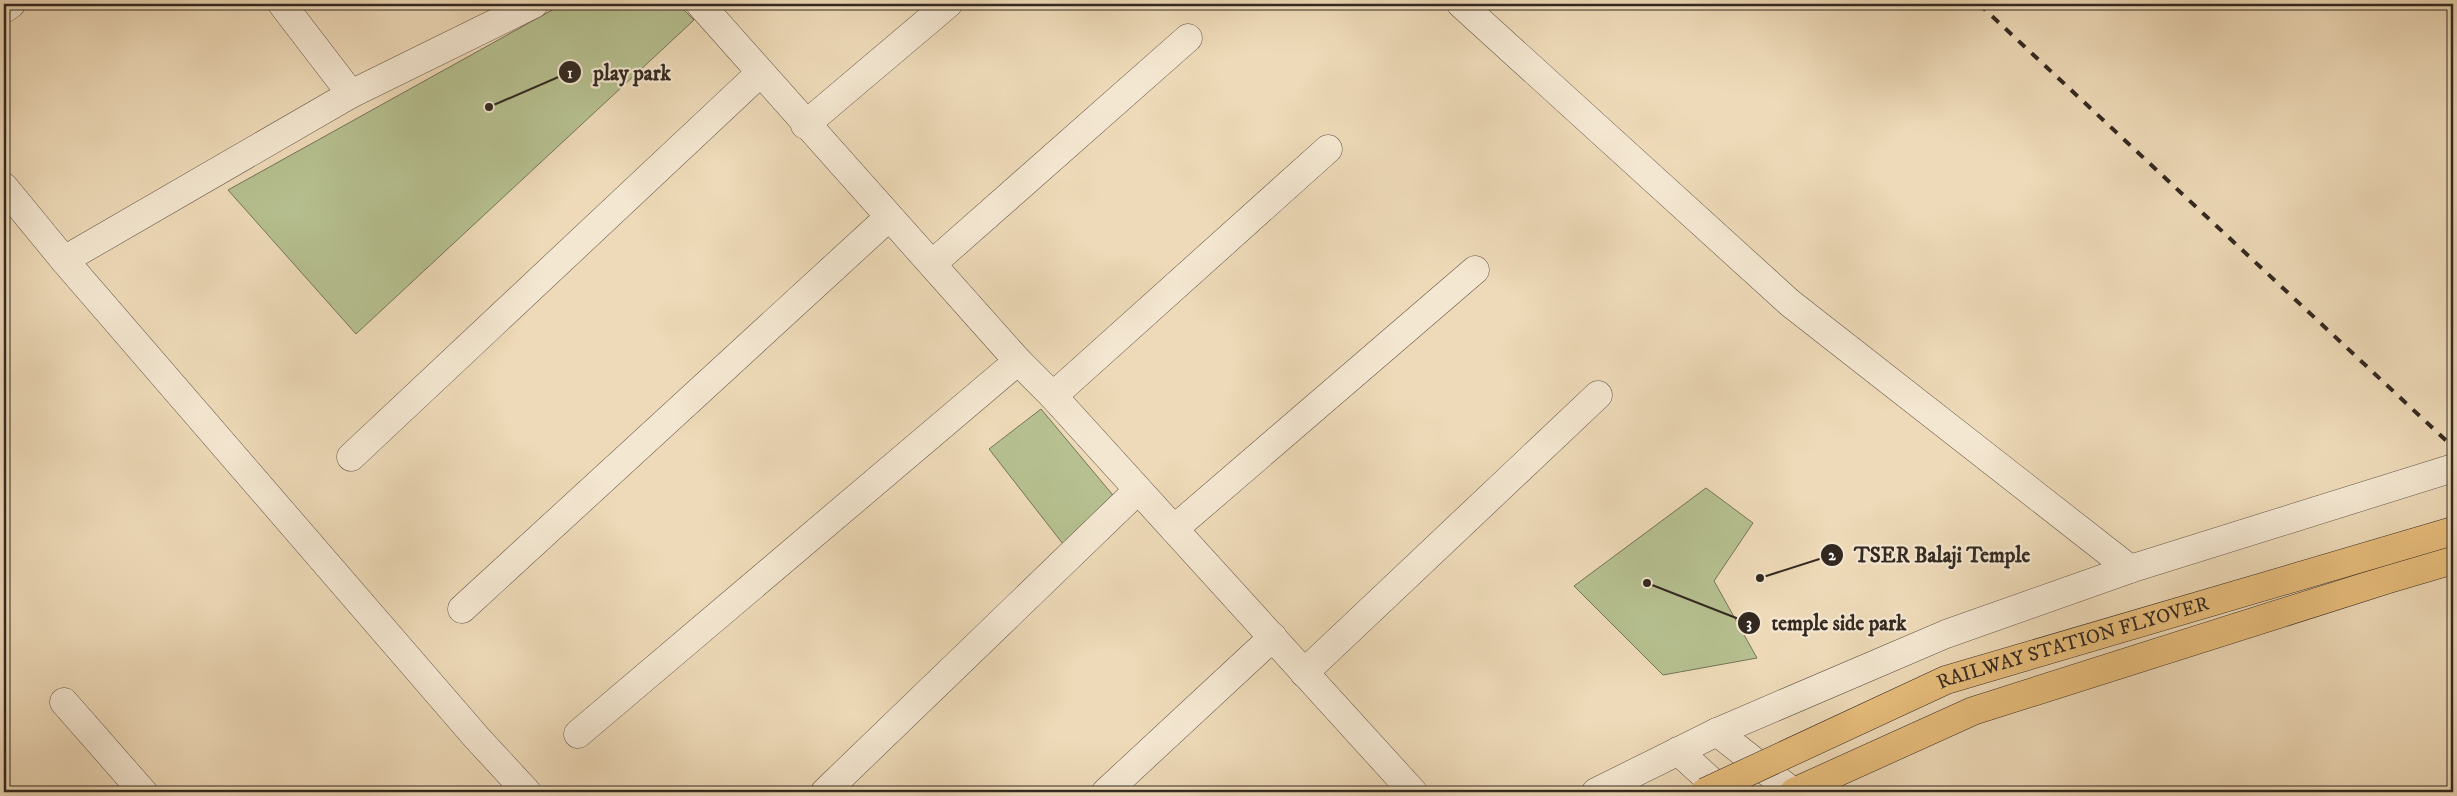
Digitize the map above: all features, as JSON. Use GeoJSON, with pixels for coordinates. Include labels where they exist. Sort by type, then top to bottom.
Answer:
{"type":"FeatureCollection","features":[{"type":"Feature","properties":{"kind":"main road","name":"RAILWAY STATION FLYOVER"},"geometry":{"type":"LineString","coordinates":[[1705,792],[1946,680],[2453,531]]}},
{"type":"Feature","properties":{"kind":"main road","name":"RAILWAY STATION FLYOVER"},"geometry":{"type":"LineString","coordinates":[[1794,792],[1973,712],[2453,560]]}},
{"type":"Feature","properties":{"kind":"street"},"geometry":{"type":"LineString","coordinates":[[4,9],[11,4]]}},
{"type":"Feature","properties":{"kind":"street"},"geometry":{"type":"LineString","coordinates":[[282,4],[351,94]]}},
{"type":"Feature","properties":{"kind":"street"},"geometry":{"type":"LineString","coordinates":[[64,260],[351,94],[534,4]]}},
{"type":"Feature","properties":{"kind":"street"},"geometry":{"type":"LineString","coordinates":[[700,4],[1018,361],[1053,396],[1413,792]]}},
{"type":"Feature","properties":{"kind":"street"},"geometry":{"type":"LineString","coordinates":[[805,124],[948,4]]}},
{"type":"Feature","properties":{"kind":"street"},"geometry":{"type":"LineString","coordinates":[[1461,4],[1790,303],[2130,569]]}},
{"type":"Feature","properties":{"kind":"street"},"geometry":{"type":"LineString","coordinates":[[932,264],[1188,38]]}},
{"type":"Feature","properties":{"kind":"street"},"geometry":{"type":"LineString","coordinates":[[351,457],[760,73]]}},
{"type":"Feature","properties":{"kind":"street"},"geometry":{"type":"LineString","coordinates":[[1053,396],[1328,149]]}},
{"type":"Feature","properties":{"kind":"street"},"geometry":{"type":"LineString","coordinates":[[4,187],[64,260],[477,738],[527,792]]}},
{"type":"Feature","properties":{"kind":"street"},"geometry":{"type":"LineString","coordinates":[[462,609],[890,217]]}},
{"type":"Feature","properties":{"kind":"street"},"geometry":{"type":"LineString","coordinates":[[1174,529],[1476,270]]}},
{"type":"Feature","properties":{"kind":"street"},"geometry":{"type":"LineString","coordinates":[[578,734],[1018,361]]}},
{"type":"Feature","properties":{"kind":"street"},"geometry":{"type":"LineString","coordinates":[[1304,673],[1598,395]]}},
{"type":"Feature","properties":{"kind":"street"},"geometry":{"type":"LineString","coordinates":[[1596,792],[1717,732],[1946,634],[2130,569],[2453,468]]}},
{"type":"Feature","properties":{"kind":"street"},"geometry":{"type":"LineString","coordinates":[[826,792],[1138,490]]}},
{"type":"Feature","properties":{"kind":"street"},"geometry":{"type":"LineString","coordinates":[[1106,792],[1273,637]]}},
{"type":"Feature","properties":{"kind":"street"},"geometry":{"type":"LineString","coordinates":[[64,702],[143,792]]}},
{"type":"Feature","properties":{"kind":"street"},"geometry":{"type":"LineString","coordinates":[[1717,732],[1794,792]]}},
{"type":"Feature","properties":{"kind":"street"},"geometry":{"type":"LineString","coordinates":[[1678,751],[1723,792]]}},
{"type":"Feature","properties":{"kind":"green space"},"geometry":{"type":"Polygon","coordinates":[[[563,4],[678,4],[694,20],[356,334],[228,190],[563,4]]]}},
{"type":"Feature","properties":{"kind":"green space"},"geometry":{"type":"Polygon","coordinates":[[[1041,409],[1117,500],[1063,544],[989,449],[1041,409]]]}},
{"type":"Feature","properties":{"kind":"green space"},"geometry":{"type":"Polygon","coordinates":[[[1706,488],[1753,523],[1714,581],[1757,658],[1663,675],[1574,586],[1706,488]]]}},
{"type":"Feature","properties":{"kind":"railway"},"geometry":{"type":"LineString","coordinates":[[1979,4],[2453,447]]}},
{"type":"Feature","properties":{"kind":"place","name":"play park"},"geometry":{"type":"Point","coordinates":[489,107]}},
{"type":"Feature","properties":{"kind":"place","name":"TSER Balaji Temple"},"geometry":{"type":"Point","coordinates":[1760,578]}},
{"type":"Feature","properties":{"kind":"place","name":"temple side park"},"geometry":{"type":"Point","coordinates":[1647,583]}}]}
